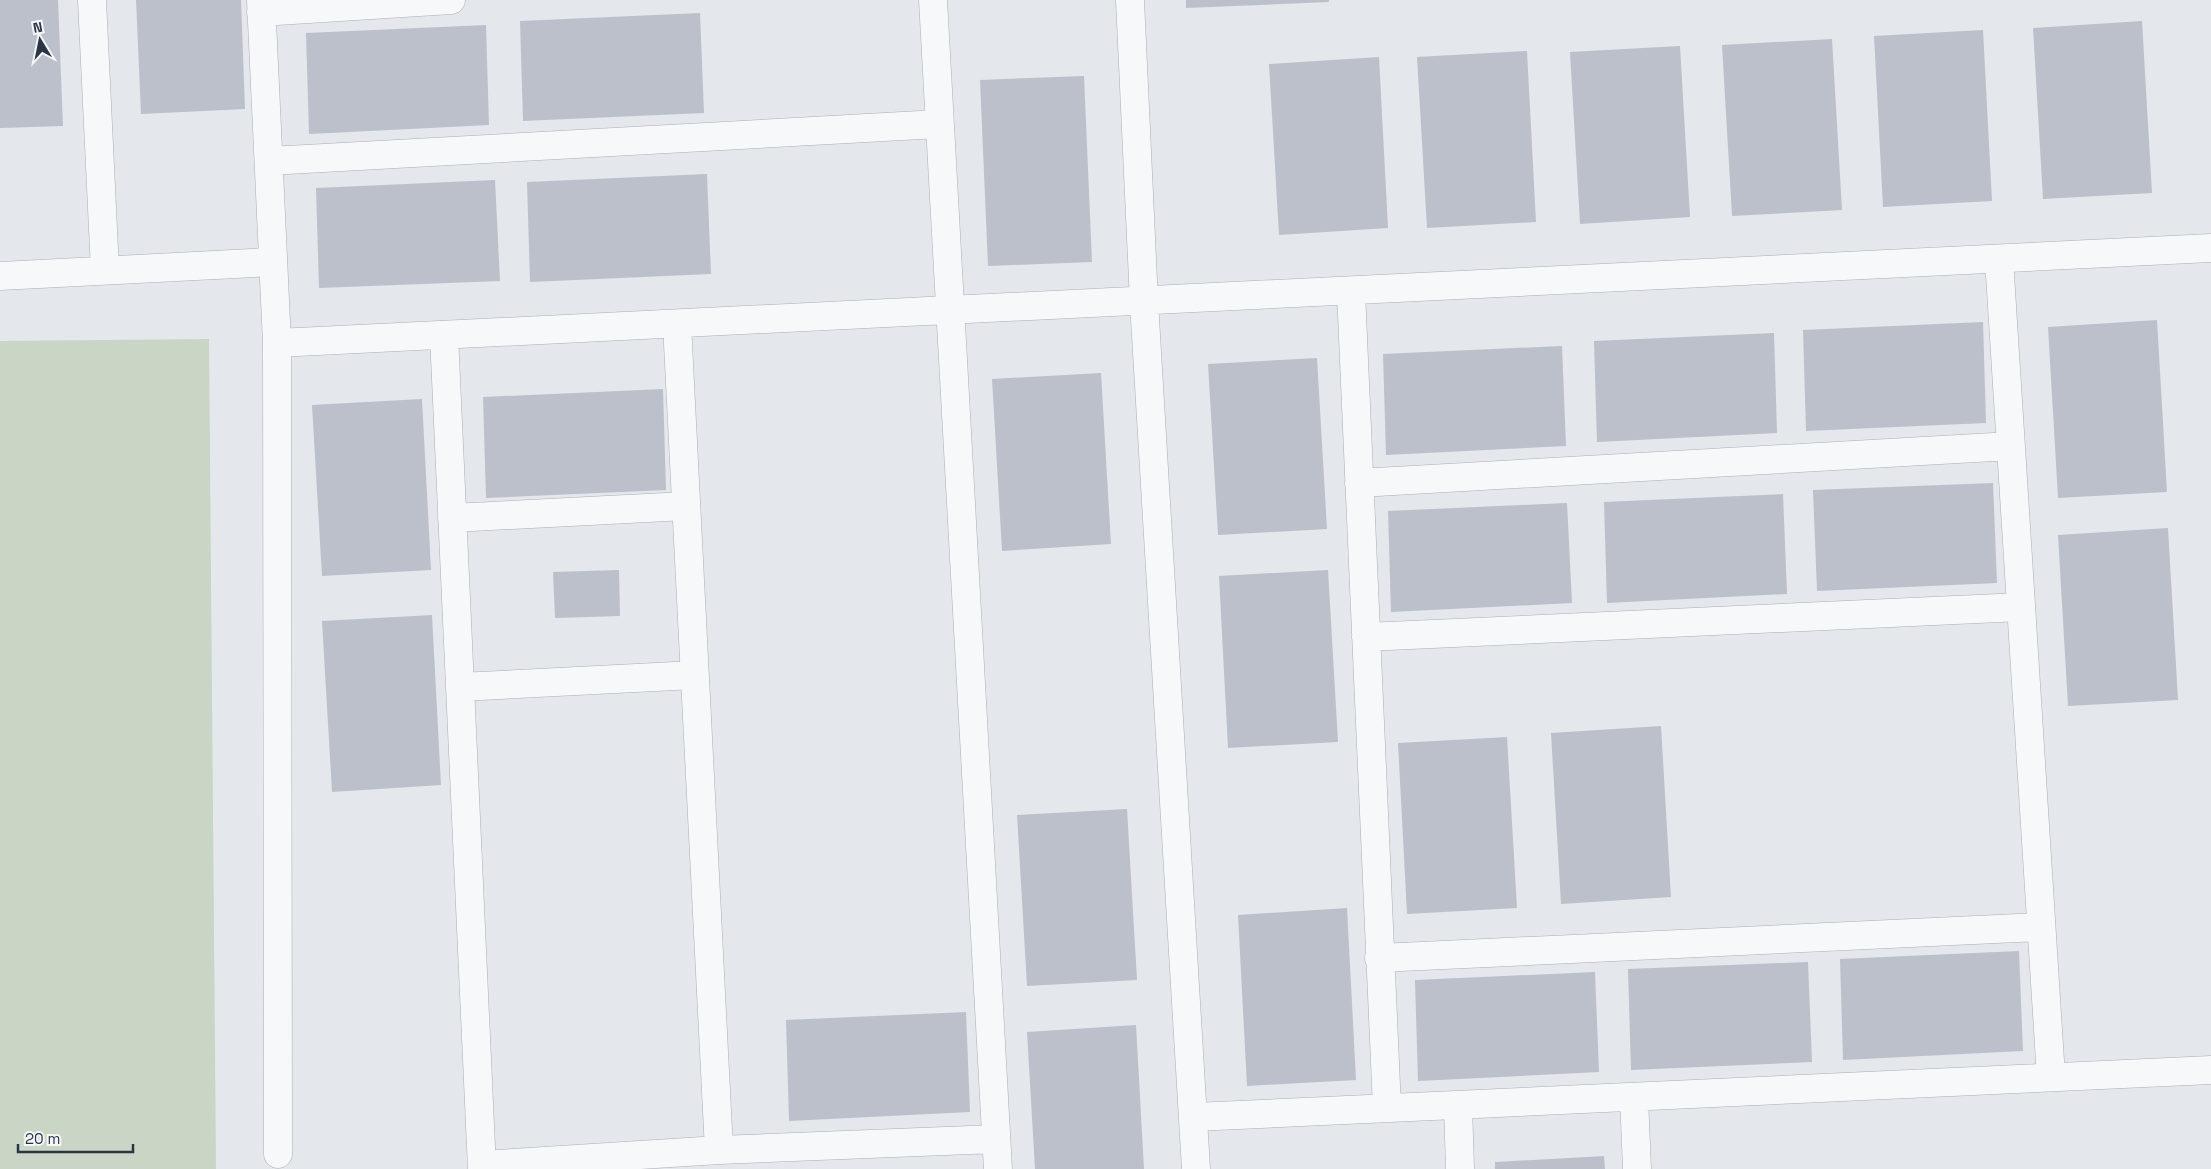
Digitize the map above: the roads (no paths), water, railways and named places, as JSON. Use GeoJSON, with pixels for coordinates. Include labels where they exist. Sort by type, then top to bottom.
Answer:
{"type":"FeatureCollection","features":[{"type":"Feature","properties":{"kind":"street"},"geometry":{"type":"LineString","coordinates":[[92,0],[105,270]]}},
{"type":"Feature","properties":{"kind":"street"},"geometry":{"type":"LineString","coordinates":[[278,1154],[278,343],[261,6],[452,0]]}},
{"type":"Feature","properties":{"kind":"street"},"geometry":{"type":"LineString","coordinates":[[933,0],[998,1169]]}},
{"type":"Feature","properties":{"kind":"street"},"geometry":{"type":"LineString","coordinates":[[1130,0],[1144,302],[1196,1169]]}},
{"type":"Feature","properties":{"kind":"street"},"geometry":{"type":"LineString","coordinates":[[269,162],[939,124]]}},
{"type":"Feature","properties":{"kind":"street"},"geometry":{"type":"LineString","coordinates":[[278,343],[1350,292],[2211,248]]}},
{"type":"Feature","properties":{"kind":"street"},"geometry":{"type":"LineString","coordinates":[[1999,259],[2051,1077]]}},
{"type":"Feature","properties":{"kind":"street"},"geometry":{"type":"LineString","coordinates":[[0,276],[273,262]]}},
{"type":"Feature","properties":{"kind":"street"},"geometry":{"type":"LineString","coordinates":[[1350,292],[1387,1108]]}},
{"type":"Feature","properties":{"kind":"street"},"geometry":{"type":"LineString","coordinates":[[677,324],[718,1150]]}},
{"type":"Feature","properties":{"kind":"street"},"geometry":{"type":"LineString","coordinates":[[444,335],[482,1167],[718,1150],[767,1159],[996,1139]]}},
{"type":"Feature","properties":{"kind":"street"},"geometry":{"type":"LineString","coordinates":[[1359,483],[2011,446]]}},
{"type":"Feature","properties":{"kind":"street"},"geometry":{"type":"LineString","coordinates":[[452,518],[686,506]]}},
{"type":"Feature","properties":{"kind":"street"},"geometry":{"type":"LineString","coordinates":[[1366,637],[2021,607]]}},
{"type":"Feature","properties":{"kind":"street"},"geometry":{"type":"LineString","coordinates":[[460,687],[694,675]]}},
{"type":"Feature","properties":{"kind":"street"},"geometry":{"type":"LineString","coordinates":[[1379,958],[2041,927]]}},
{"type":"Feature","properties":{"kind":"street"},"geometry":{"type":"LineString","coordinates":[[1194,1117],[2211,1070]]}},
{"type":"Feature","properties":{"kind":"street"},"geometry":{"type":"LineString","coordinates":[[1634,1096],[1637,1169]]}},
{"type":"Feature","properties":{"kind":"street"},"geometry":{"type":"LineString","coordinates":[[1458,1105],[1460,1169]]}}]}
